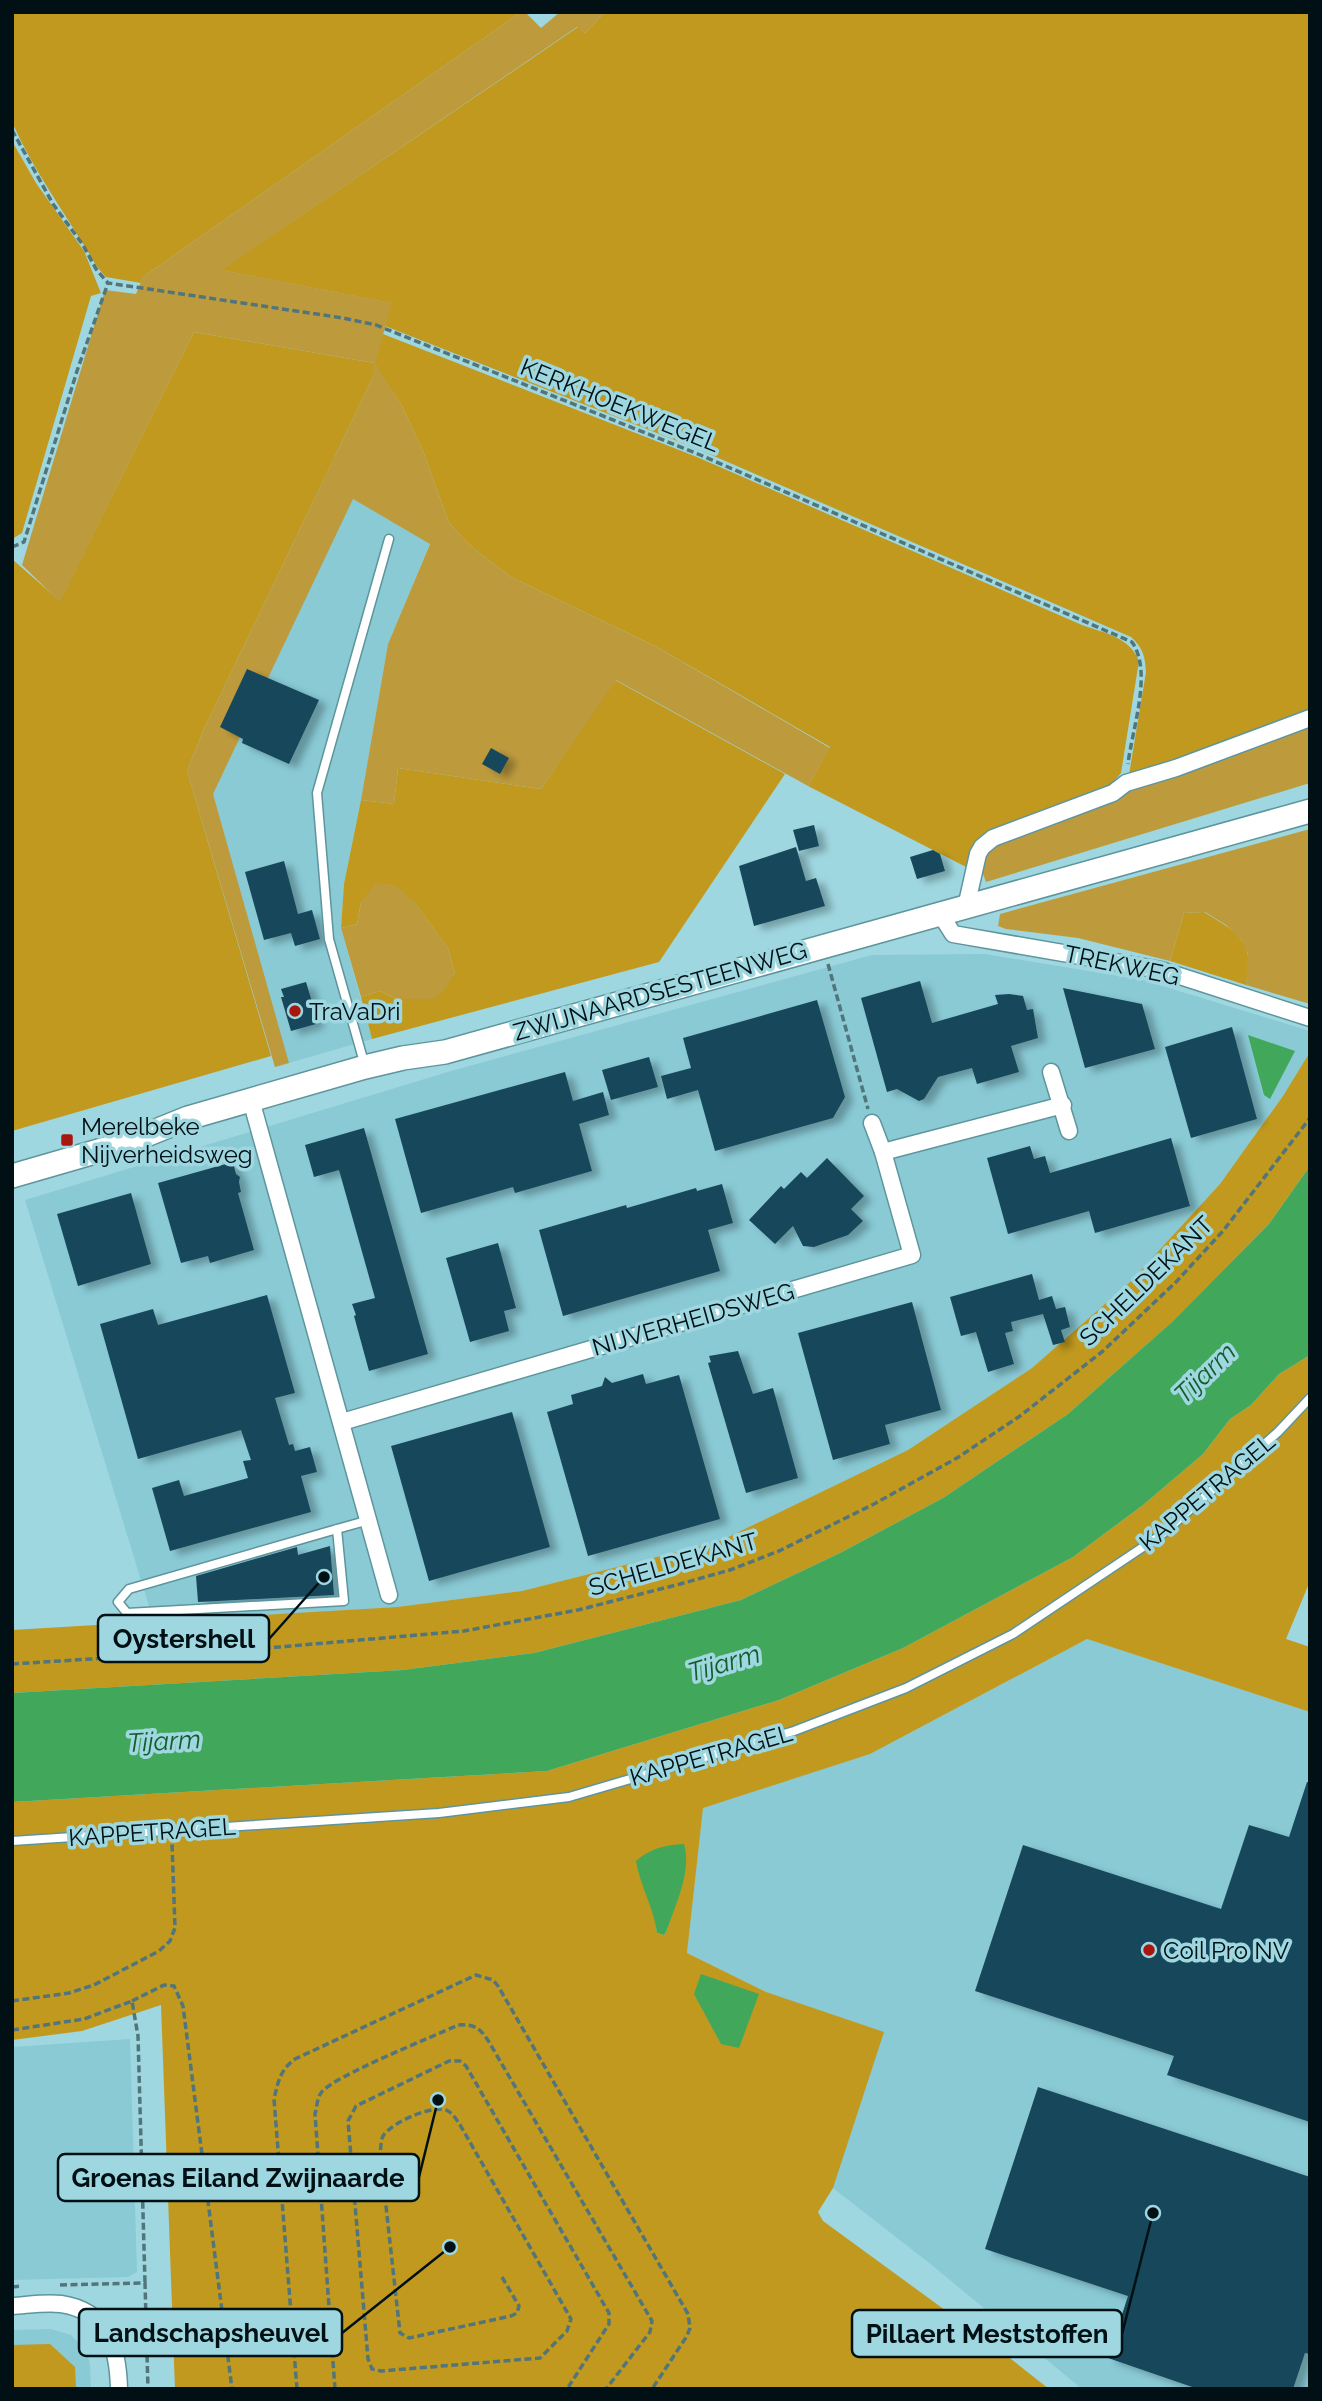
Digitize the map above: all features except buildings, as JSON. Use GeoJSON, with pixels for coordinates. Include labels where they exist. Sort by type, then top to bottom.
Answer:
{"type":"FeatureCollection","features":[{"type":"Feature","properties":{"kind":"main road","name":"ZWIJNAARDSESTEENWEG"},"geometry":{"type":"LineString","coordinates":[[12,1176],[126,1143],[188,1118],[365,1067],[445,1052],[1310,811]]}},
{"type":"Feature","properties":{"kind":"street"},"geometry":{"type":"LineString","coordinates":[[966,907],[978,854],[993,838],[1113,793],[1126,783],[1176,768],[1310,718]]}},
{"type":"Feature","properties":{"kind":"street","name":"TREKWEG"},"geometry":{"type":"LineString","coordinates":[[941,915],[953,934],[1161,970],[1310,1018]]}},
{"type":"Feature","properties":{"kind":"street"},"geometry":{"type":"LineString","coordinates":[[1051,1072],[1069,1131]]}},
{"type":"Feature","properties":{"kind":"street"},"geometry":{"type":"LineString","coordinates":[[251,1100],[388,1595]]}},
{"type":"Feature","properties":{"kind":"street"},"geometry":{"type":"LineString","coordinates":[[883,1152],[1063,1105]]}},
{"type":"Feature","properties":{"kind":"street","name":"NIJVERHEIDSWEG"},"geometry":{"type":"LineString","coordinates":[[342,1422],[912,1255],[883,1152],[872,1123]]}},
{"type":"Feature","properties":{"kind":"street"},"geometry":{"type":"LineString","coordinates":[[12,2306],[60,2304],[85,2311],[101,2324],[113,2344],[118,2365],[119,2389]]}},
{"type":"Feature","properties":{"kind":"lane"},"geometry":{"type":"LineString","coordinates":[[365,1067],[329,939],[317,793],[389,539]]}},
{"type":"Feature","properties":{"kind":"lane","name":"KAPPETRAGEL"},"geometry":{"type":"LineString","coordinates":[[12,1841],[439,1812],[569,1797],[794,1731],[906,1688],[1013,1634],[1161,1535],[1278,1432],[1310,1398]]}},
{"type":"Feature","properties":{"kind":"lane"},"geometry":{"type":"LineString","coordinates":[[337,1529],[344,1601],[139,1613],[127,1613],[118,1602],[129,1589],[337,1529],[369,1520]]}},
{"type":"Feature","properties":{"kind":"path"},"geometry":{"type":"LineString","coordinates":[[12,130],[53,204],[108,283],[73,384],[24,542],[12,547]]}},
{"type":"Feature","properties":{"kind":"path","name":"KERKHOEKWEGEL"},"geometry":{"type":"LineString","coordinates":[[108,283],[376,325],[698,454],[1118,635],[1132,642],[1140,653],[1142,671],[1126,783]]}},
{"type":"Feature","properties":{"kind":"path"},"geometry":{"type":"LineString","coordinates":[[823,945],[872,1123]]}},
{"type":"Feature","properties":{"kind":"path","name":"SCHELDEKANT"},"geometry":{"type":"LineString","coordinates":[[12,1664],[464,1632],[565,1612],[706,1578],[779,1552],[850,1517],[957,1458],[1020,1416],[1102,1351],[1177,1282],[1223,1231],[1310,1118]]}},
{"type":"Feature","properties":{"kind":"path"},"geometry":{"type":"LineString","coordinates":[[12,2001],[69,1993],[94,1985],[159,1951],[170,1941],[175,1928],[171,1830]]}},
{"type":"Feature","properties":{"kind":"path"},"geometry":{"type":"LineString","coordinates":[[297,2389],[274,2099],[279,2079],[285,2067],[295,2059],[476,1975],[493,1980],[498,1986],[688,2314],[690,2328],[687,2336],[652,2389]]}},
{"type":"Feature","properties":{"kind":"path"},"geometry":{"type":"LineString","coordinates":[[12,2030],[84,2020],[132,2001],[164,1984],[174,1986],[183,2006],[232,2389]]}},
{"type":"Feature","properties":{"kind":"path"},"geometry":{"type":"LineString","coordinates":[[132,2001],[138,2036],[145,2283]]}},
{"type":"Feature","properties":{"kind":"path"},"geometry":{"type":"LineString","coordinates":[[335,2389],[315,2114],[319,2094],[328,2085],[365,2067],[458,2025],[473,2024],[489,2042],[652,2321],[650,2332],[606,2389]]}},
{"type":"Feature","properties":{"kind":"path"},"geometry":{"type":"LineString","coordinates":[[502,2277],[519,2306],[517,2313],[409,2337],[400,2333],[380,2152],[383,2136],[391,2128],[423,2111],[439,2108],[449,2111],[459,2123],[571,2319],[567,2331],[540,2358],[381,2371],[372,2369],[368,2359],[348,2122],[356,2106],[449,2061],[460,2061],[466,2066],[609,2314],[609,2324],[569,2386],[563,2389]]}},
{"type":"Feature","properties":{"kind":"shaded area"},"geometry":{"type":"Polygon","coordinates":[[[12,12],[521,12],[143,277],[141,283],[106,277],[97,267],[21,141],[12,122],[12,12]]]}},
{"type":"Feature","properties":{"kind":"shaded area"},"geometry":{"type":"Polygon","coordinates":[[[521,12],[525,12],[541,28],[560,12],[605,12],[585,33],[577,27],[222,270],[392,303],[375,363],[402,406],[423,451],[449,523],[472,547],[511,577],[657,647],[830,748],[808,786],[616,680],[541,789],[398,768],[394,804],[361,800],[388,644],[430,544],[353,499],[213,794],[289,1063],[275,1067],[187,771],[203,731],[372,379],[374,363],[194,332],[60,602],[22,565],[105,290],[136,294],[143,277],[521,12]]]}},
{"type":"Feature","properties":{"kind":"shaded area"},"geometry":{"type":"Polygon","coordinates":[[[605,12],[1310,12],[1310,720],[1128,781],[1146,672],[1143,653],[1131,637],[700,450],[385,326],[391,303],[221,270],[578,27],[585,33],[605,12]]]}},
{"type":"Feature","properties":{"kind":"shaded area"},"geometry":{"type":"Polygon","coordinates":[[[12,141],[36,183],[84,251],[101,293],[91,296],[22,533],[12,539],[12,141]]]}},
{"type":"Feature","properties":{"kind":"shaded area"},"geometry":{"type":"Polygon","coordinates":[[[194,332],[374,363],[383,334],[697,457],[1115,637],[1129,646],[1139,661],[1121,773],[1108,788],[970,869],[808,786],[830,747],[657,647],[511,577],[472,547],[449,523],[423,451],[402,406],[375,364],[372,379],[203,731],[187,771],[271,1056],[12,1131],[12,559],[60,601],[194,332]]]}},
{"type":"Feature","properties":{"kind":"shaded area"},"geometry":{"type":"Polygon","coordinates":[[[336,453],[353,499],[430,543],[388,644],[344,884],[341,928],[372,1039],[275,1067],[187,771],[336,453]]]}},
{"type":"Feature","properties":{"kind":"shaded area"},"geometry":{"type":"Polygon","coordinates":[[[615,680],[785,774],[659,962],[372,1039],[361,997],[380,991],[396,999],[455,974],[448,948],[414,902],[361,902],[357,924],[341,928],[344,884],[361,800],[394,804],[398,768],[541,789],[615,680]]]}},
{"type":"Feature","properties":{"kind":"shaded area"},"geometry":{"type":"Polygon","coordinates":[[[1310,720],[1310,783],[986,882],[982,871],[985,852],[1020,832],[1310,720]]]}},
{"type":"Feature","properties":{"kind":"shaded area"},"geometry":{"type":"Polygon","coordinates":[[[1310,829],[1310,1004],[1246,985],[1248,954],[1242,941],[1226,925],[1205,912],[1184,913],[1170,961],[1078,938],[998,926],[1000,914],[1310,829]]]}},
{"type":"Feature","properties":{"kind":"shaded area"},"geometry":{"type":"Polygon","coordinates":[[[375,883],[395,885],[414,902],[448,948],[455,974],[442,993],[433,999],[396,999],[380,991],[361,997],[341,928],[357,924],[361,902],[375,883]]]}},
{"type":"Feature","properties":{"kind":"shaded area"},"geometry":{"type":"Polygon","coordinates":[[[1204,912],[1231,930],[1243,942],[1248,956],[1246,985],[1170,961],[1184,913],[1204,912]]]}},
{"type":"Feature","properties":{"kind":"shaded area"},"geometry":{"type":"Polygon","coordinates":[[[985,954],[1143,980],[1310,1031],[1310,1052],[1283,1096],[1220,1184],[1130,1282],[1032,1368],[908,1450],[720,1541],[522,1591],[397,1607],[154,1623],[25,1200],[451,1071],[872,955],[985,954]]]}},
{"type":"Feature","properties":{"kind":"shaded area"},"geometry":{"type":"Polygon","coordinates":[[[1310,1052],[1310,1166],[1269,1224],[1172,1322],[1068,1414],[943,1498],[840,1553],[741,1600],[534,1653],[403,1670],[12,1693],[12,1630],[397,1607],[522,1591],[720,1541],[908,1450],[1032,1368],[1130,1282],[1220,1184],[1283,1096],[1310,1052]]]}},
{"type":"Feature","properties":{"kind":"shaded area"},"geometry":{"type":"Polygon","coordinates":[[[1310,1355],[1310,1581],[1286,1639],[1310,1647],[1310,1712],[1087,1639],[870,1754],[703,1808],[687,1953],[766,1992],[884,2032],[833,2188],[818,2212],[823,2221],[1049,2389],[175,2389],[161,2005],[82,2031],[12,2040],[12,1802],[547,1771],[779,1700],[903,1648],[1073,1557],[1143,1505],[1203,1454],[1230,1419],[1251,1405],[1279,1374],[1310,1355]],[[683,1880],[655,1915],[657,1933],[664,1935],[683,1880]]]}},
{"type":"Feature","properties":{"kind":"shaded area"},"geometry":{"type":"Polygon","coordinates":[[[1087,1639],[1310,1712],[1310,2389],[1082,2389],[833,2188],[840,2160],[766,1992],[687,1953],[703,1807],[870,1754],[1087,1639]]]}},
{"type":"Feature","properties":{"kind":"shaded area"},"geometry":{"type":"Polygon","coordinates":[[[130,2039],[137,2272],[128,2277],[12,2280],[12,2047],[130,2039]]]}},
{"type":"Feature","properties":{"kind":"shaded area"},"geometry":{"type":"Polygon","coordinates":[[[51,2329],[71,2335],[87,2352],[91,2389],[12,2389],[12,2330],[51,2329]]]}},
{"type":"Feature","properties":{"kind":"shaded area"},"geometry":{"type":"Polygon","coordinates":[[[50,2344],[75,2367],[76,2389],[12,2389],[12,2345],[50,2344]]]}},
{"type":"Feature","properties":{"kind":"water"},"geometry":{"type":"Polygon","coordinates":[[[1248,1035],[1295,1051],[1270,1099],[1264,1095],[1248,1035]]]}},
{"type":"Feature","properties":{"kind":"water","name":"Tijarm"},"geometry":{"type":"Polygon","coordinates":[[[1310,1166],[1310,1355],[1279,1374],[1251,1405],[1230,1419],[1203,1454],[1143,1505],[1073,1557],[903,1648],[779,1700],[547,1771],[12,1802],[12,1693],[403,1670],[534,1653],[741,1600],[840,1553],[943,1498],[1068,1414],[1172,1322],[1269,1224],[1310,1166]]]}},
{"type":"Feature","properties":{"kind":"water"},"geometry":{"type":"Polygon","coordinates":[[[684,1844],[685,1876],[664,1935],[657,1933],[636,1861],[658,1848],[684,1844]]]}},
{"type":"Feature","properties":{"kind":"water"},"geometry":{"type":"Polygon","coordinates":[[[701,1974],[759,1994],[739,2048],[721,2044],[694,1994],[701,1974]]]}},
{"type":"Feature","properties":{"kind":"place","name":"TraVaDri"},"geometry":{"type":"Point","coordinates":[295,1011]}},
{"type":"Feature","properties":{"kind":"place","name":"Merelbeke Nijverheidsweg"},"geometry":{"type":"Point","coordinates":[67,1140]}},
{"type":"Feature","properties":{"kind":"place","name":"Oystershell"},"geometry":{"type":"Point","coordinates":[324,1577]}},
{"type":"Feature","properties":{"kind":"place","name":"Coil Pro NV"},"geometry":{"type":"Point","coordinates":[1149,1950]}},
{"type":"Feature","properties":{"kind":"place","name":"Groenas Eiland Zwijnaarde"},"geometry":{"type":"Point","coordinates":[438,2100]}},
{"type":"Feature","properties":{"kind":"place","name":"Pillaert Meststoffen"},"geometry":{"type":"Point","coordinates":[1153,2213]}},
{"type":"Feature","properties":{"kind":"place","name":"Landschapsheuvel"},"geometry":{"type":"Point","coordinates":[450,2247]}}]}
